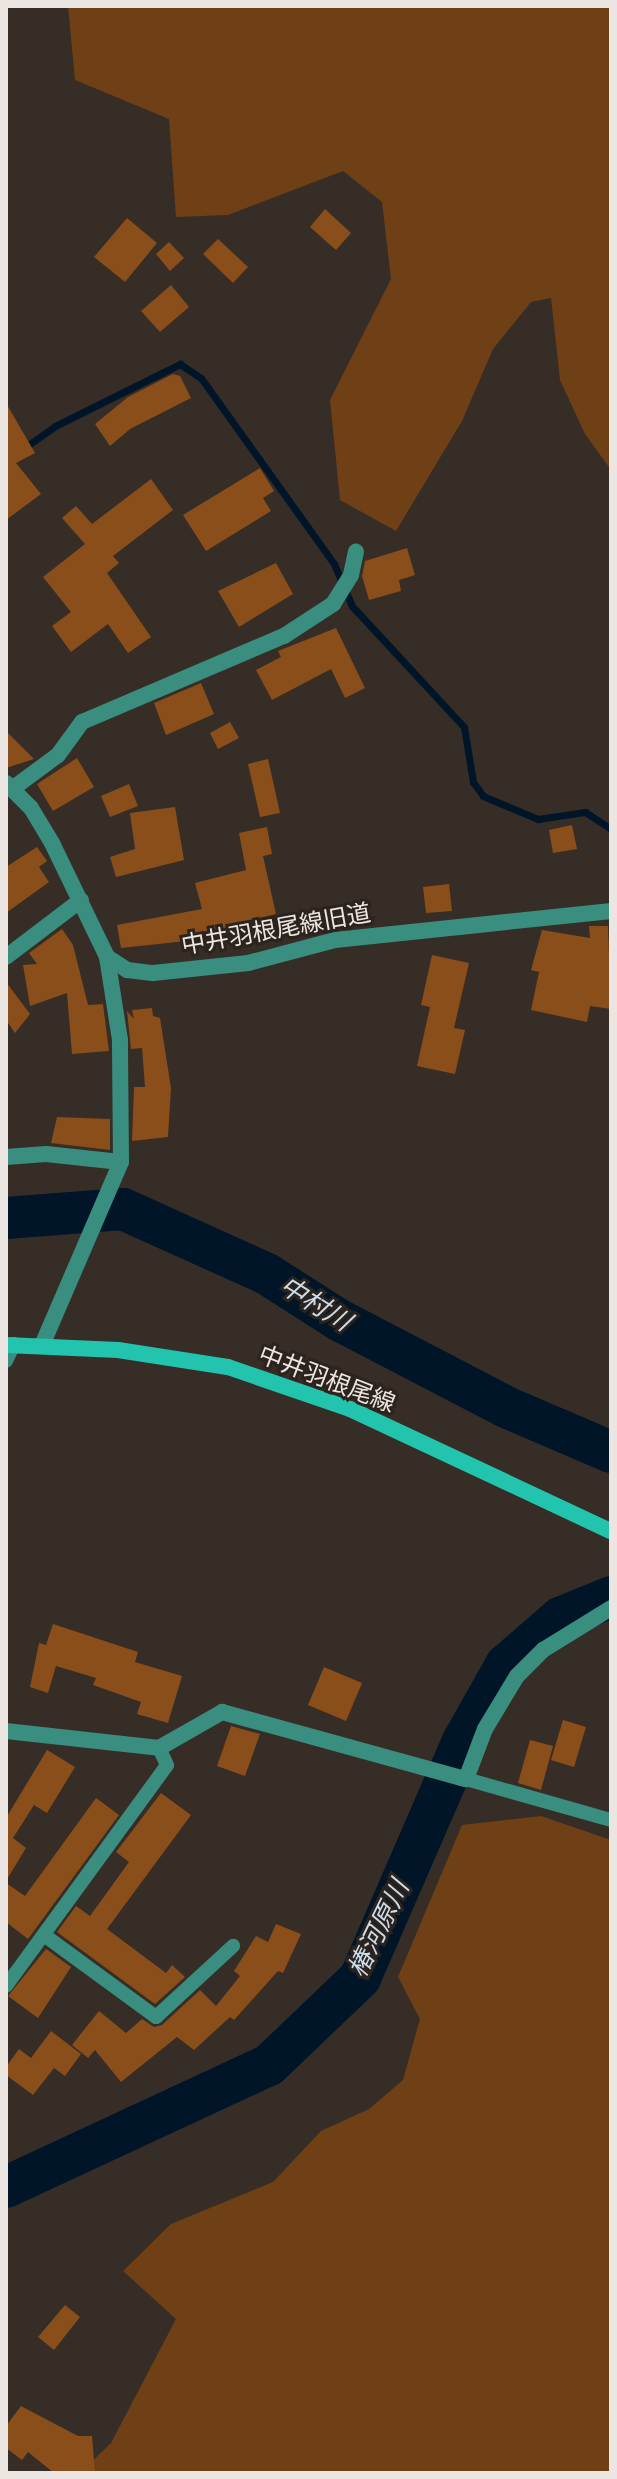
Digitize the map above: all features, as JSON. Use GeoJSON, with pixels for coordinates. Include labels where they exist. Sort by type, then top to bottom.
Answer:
{"type":"FeatureCollection","features":[{"type":"Feature","properties":{"kind":"main road","name":"中井羽根尾線"},"geometry":{"type":"LineString","coordinates":[[10,1344],[43,1343],[228,1367],[350,1409],[611,1531]]}},
{"type":"Feature","properties":{"kind":"street"},"geometry":{"type":"LineString","coordinates":[[43,1343],[119,1169],[120,1040],[107,957],[38,819],[9,786],[58,755],[82,722],[284,636],[333,604],[351,575],[356,552]]}},
{"type":"Feature","properties":{"kind":"street"},"geometry":{"type":"LineString","coordinates":[[6,957],[81,900]]}},
{"type":"Feature","properties":{"kind":"street","name":"中井羽根尾線旧道"},"geometry":{"type":"LineString","coordinates":[[107,957],[127,970],[153,973],[248,963],[335,940],[611,911]]}},
{"type":"Feature","properties":{"kind":"street"},"geometry":{"type":"LineString","coordinates":[[13,1156],[119,1169]]}},
{"type":"Feature","properties":{"kind":"street"},"geometry":{"type":"LineString","coordinates":[[6,1731],[159,1748],[222,1712],[418,1761],[460,1777],[517,1676],[543,1650],[611,1608]]}},
{"type":"Feature","properties":{"kind":"lane"},"geometry":{"type":"LineString","coordinates":[[6,1144],[13,1156]]}},
{"type":"Feature","properties":{"kind":"lane"},"geometry":{"type":"LineString","coordinates":[[6,1361],[10,1344]]}},
{"type":"Feature","properties":{"kind":"lane"},"geometry":{"type":"LineString","coordinates":[[6,1986],[167,1765],[159,1748]]}},
{"type":"Feature","properties":{"kind":"lane"},"geometry":{"type":"LineString","coordinates":[[460,1777],[611,1820]]}},
{"type":"Feature","properties":{"kind":"lane"},"geometry":{"type":"LineString","coordinates":[[44,1935],[156,2017],[233,1946]]}},
{"type":"Feature","properties":{"kind":"shaded area"},"geometry":{"type":"Polygon","coordinates":[[[68,6],[611,6],[611,470],[585,434],[560,380],[551,298],[531,302],[493,349],[462,421],[396,531],[340,500],[330,400],[391,279],[382,202],[343,171],[228,215],[176,217],[169,119],[75,80],[68,6]]]}},
{"type":"Feature","properties":{"kind":"shaded area"},"geometry":{"type":"Polygon","coordinates":[[[541,1816],[611,1840],[611,2473],[80,2473],[111,2443],[176,2319],[123,2271],[171,2224],[273,2182],[321,2131],[369,2109],[403,2080],[420,2019],[398,1977],[462,1825],[541,1816]]]}},
{"type":"Feature","properties":{"kind":"building"},"geometry":{"type":"Polygon","coordinates":[[[325,209],[351,233],[336,250],[310,227],[325,209]]]}},
{"type":"Feature","properties":{"kind":"building"},"geometry":{"type":"Polygon","coordinates":[[[127,218],[157,243],[125,282],[94,257],[127,218]]]}},
{"type":"Feature","properties":{"kind":"building"},"geometry":{"type":"Polygon","coordinates":[[[218,239],[248,267],[233,283],[203,254],[218,239]]]}},
{"type":"Feature","properties":{"kind":"building"},"geometry":{"type":"Polygon","coordinates":[[[169,242],[184,258],[170,271],[156,254],[169,242]]]}},
{"type":"Feature","properties":{"kind":"building"},"geometry":{"type":"Polygon","coordinates":[[[171,285],[189,307],[160,332],[141,311],[171,285]]]}},
{"type":"Feature","properties":{"kind":"building"},"geometry":{"type":"Polygon","coordinates":[[[173,374],[180,376],[191,398],[130,429],[110,446],[95,424],[128,397],[173,374]]]}},
{"type":"Feature","properties":{"kind":"building"},"geometry":{"type":"Polygon","coordinates":[[[6,403],[35,453],[16,463],[41,494],[6,520],[6,403]]]}},
{"type":"Feature","properties":{"kind":"building"},"geometry":{"type":"Polygon","coordinates":[[[260,468],[274,491],[263,498],[271,511],[206,551],[183,515],[260,468]]]}},
{"type":"Feature","properties":{"kind":"building"},"geometry":{"type":"Polygon","coordinates":[[[151,479],[173,510],[113,556],[119,563],[107,573],[151,637],[128,653],[108,624],[71,652],[52,626],[71,612],[43,577],[85,544],[62,518],[76,506],[92,524],[151,479]]]}},
{"type":"Feature","properties":{"kind":"building"},"geometry":{"type":"Polygon","coordinates":[[[407,548],[415,575],[399,580],[401,591],[369,600],[362,576],[365,561],[407,548]]]}},
{"type":"Feature","properties":{"kind":"building"},"geometry":{"type":"Polygon","coordinates":[[[276,563],[293,594],[239,627],[218,591],[276,563]]]}},
{"type":"Feature","properties":{"kind":"building"},"geometry":{"type":"Polygon","coordinates":[[[336,628],[365,688],[345,698],[331,669],[272,700],[256,670],[281,657],[278,651],[336,628]]]}},
{"type":"Feature","properties":{"kind":"building"},"geometry":{"type":"Polygon","coordinates":[[[201,683],[214,714],[166,735],[154,703],[201,683]]]}},
{"type":"Feature","properties":{"kind":"building"},"geometry":{"type":"Polygon","coordinates":[[[230,722],[239,738],[218,749],[210,733],[230,722]]]}},
{"type":"Feature","properties":{"kind":"building"},"geometry":{"type":"Polygon","coordinates":[[[6,731],[34,759],[6,768],[6,731]]]}},
{"type":"Feature","properties":{"kind":"building"},"geometry":{"type":"Polygon","coordinates":[[[77,758],[94,787],[53,811],[37,784],[77,758]]]}},
{"type":"Feature","properties":{"kind":"building"},"geometry":{"type":"Polygon","coordinates":[[[268,759],[280,813],[260,817],[248,764],[268,759]]]}},
{"type":"Feature","properties":{"kind":"building"},"geometry":{"type":"Polygon","coordinates":[[[129,784],[138,806],[110,817],[101,796],[129,784]]]}},
{"type":"Feature","properties":{"kind":"building"},"geometry":{"type":"Polygon","coordinates":[[[175,807],[184,860],[116,877],[110,857],[135,849],[130,813],[175,807]]]}},
{"type":"Feature","properties":{"kind":"building"},"geometry":{"type":"Polygon","coordinates":[[[572,825],[577,849],[553,853],[549,830],[572,825]]]}},
{"type":"Feature","properties":{"kind":"building"},"geometry":{"type":"Polygon","coordinates":[[[267,827],[272,854],[263,856],[276,914],[231,925],[233,934],[121,948],[117,925],[202,909],[195,883],[246,870],[239,833],[267,827]]]}},
{"type":"Feature","properties":{"kind":"building"},"geometry":{"type":"Polygon","coordinates":[[[37,847],[47,861],[39,867],[49,882],[6,913],[6,867],[37,847]]]}},
{"type":"Feature","properties":{"kind":"building"},"geometry":{"type":"Polygon","coordinates":[[[449,884],[452,911],[426,913],[423,887],[449,884]]]}},
{"type":"Feature","properties":{"kind":"building"},"geometry":{"type":"Polygon","coordinates":[[[589,926],[608,926],[611,1009],[590,1006],[587,1022],[531,1010],[539,972],[531,970],[542,930],[590,938],[589,926]]]}},
{"type":"Feature","properties":{"kind":"building"},"geometry":{"type":"Polygon","coordinates":[[[62,929],[73,945],[88,1005],[103,1004],[109,1051],[72,1054],[67,993],[30,1006],[23,965],[37,964],[29,953],[62,929]]]}},
{"type":"Feature","properties":{"kind":"building"},"geometry":{"type":"Polygon","coordinates":[[[432,955],[469,963],[454,1028],[465,1030],[455,1074],[417,1066],[430,1007],[421,1005],[432,955]]]}},
{"type":"Feature","properties":{"kind":"building"},"geometry":{"type":"Polygon","coordinates":[[[6,982],[30,1014],[15,1033],[6,1020],[6,982]]]}},
{"type":"Feature","properties":{"kind":"building"},"geometry":{"type":"Polygon","coordinates":[[[152,1008],[153,1016],[160,1018],[171,1088],[168,1137],[132,1141],[134,1087],[145,1087],[142,1048],[131,1049],[127,1011],[134,1019],[132,1010],[152,1008]]]}},
{"type":"Feature","properties":{"kind":"building"},"geometry":{"type":"Polygon","coordinates":[[[57,1117],[110,1119],[110,1150],[51,1143],[57,1117]]]}},
{"type":"Feature","properties":{"kind":"building"},"geometry":{"type":"Polygon","coordinates":[[[53,1624],[138,1652],[135,1662],[182,1676],[168,1723],[137,1714],[141,1702],[93,1685],[96,1678],[56,1666],[48,1693],[30,1687],[39,1643],[46,1645],[53,1624]]]}},
{"type":"Feature","properties":{"kind":"building"},"geometry":{"type":"Polygon","coordinates":[[[324,1667],[362,1683],[346,1721],[308,1705],[324,1667]]]}},
{"type":"Feature","properties":{"kind":"building"},"geometry":{"type":"Polygon","coordinates":[[[563,1720],[586,1727],[574,1767],[551,1760],[563,1720]]]}},
{"type":"Feature","properties":{"kind":"building"},"geometry":{"type":"Polygon","coordinates":[[[231,1726],[260,1734],[245,1776],[217,1766],[231,1726]]]}},
{"type":"Feature","properties":{"kind":"building"},"geometry":{"type":"Polygon","coordinates":[[[530,1740],[553,1746],[541,1790],[518,1783],[530,1740]]]}},
{"type":"Feature","properties":{"kind":"building"},"geometry":{"type":"Polygon","coordinates":[[[47,1750],[75,1767],[47,1813],[34,1805],[13,1838],[26,1848],[6,1881],[6,1818],[47,1750]]]}},
{"type":"Feature","properties":{"kind":"building"},"geometry":{"type":"Polygon","coordinates":[[[161,1793],[191,1815],[107,1929],[166,1973],[172,1965],[185,1977],[155,2004],[57,1932],[76,1906],[90,1916],[129,1862],[116,1852],[161,1793]]]}},
{"type":"Feature","properties":{"kind":"building"},"geometry":{"type":"Polygon","coordinates":[[[96,1798],[119,1815],[28,1939],[6,1922],[6,1883],[25,1896],[96,1798]]]}},
{"type":"Feature","properties":{"kind":"building"},"geometry":{"type":"Polygon","coordinates":[[[276,1924],[301,1934],[283,1973],[278,1971],[234,2020],[230,2017],[194,2050],[177,2037],[121,2082],[95,2050],[88,2058],[72,2045],[99,2011],[126,2033],[142,2019],[154,2027],[162,2025],[200,1990],[216,2006],[240,1976],[234,1971],[256,1936],[268,1942],[276,1924]]]}},
{"type":"Feature","properties":{"kind":"building"},"geometry":{"type":"Polygon","coordinates":[[[46,1949],[71,1967],[38,2018],[8,1996],[46,1949]]]}},
{"type":"Feature","properties":{"kind":"building"},"geometry":{"type":"Polygon","coordinates":[[[51,2031],[81,2054],[65,2076],[54,2068],[33,2095],[6,2075],[6,2067],[19,2049],[31,2058],[51,2031]]]}},
{"type":"Feature","properties":{"kind":"building"},"geometry":{"type":"Polygon","coordinates":[[[65,2305],[80,2317],[54,2350],[38,2337],[65,2305]]]}},
{"type":"Feature","properties":{"kind":"building"},"geometry":{"type":"Polygon","coordinates":[[[21,2406],[78,2436],[92,2436],[95,2473],[54,2473],[28,2452],[22,2460],[6,2448],[6,2426],[21,2406]]]}},
{"type":"Feature","properties":{"kind":"waterway"},"geometry":{"type":"LineString","coordinates":[[24,448],[55,426],[180,364],[201,378],[334,564],[352,606],[464,727],[473,782],[483,796],[538,819],[585,812],[611,829]]}},
{"type":"Feature","properties":{"kind":"waterway","name":"中村川"},"geometry":{"type":"LineString","coordinates":[[6,1218],[123,1209],[267,1274],[339,1320],[506,1407],[611,1452]]}},
{"type":"Feature","properties":{"kind":"waterway","name":"椿河原川"},"geometry":{"type":"LineString","coordinates":[[6,2187],[269,2065],[360,1978],[462,1743],[506,1665],[560,1618],[611,1597]]}}]}
